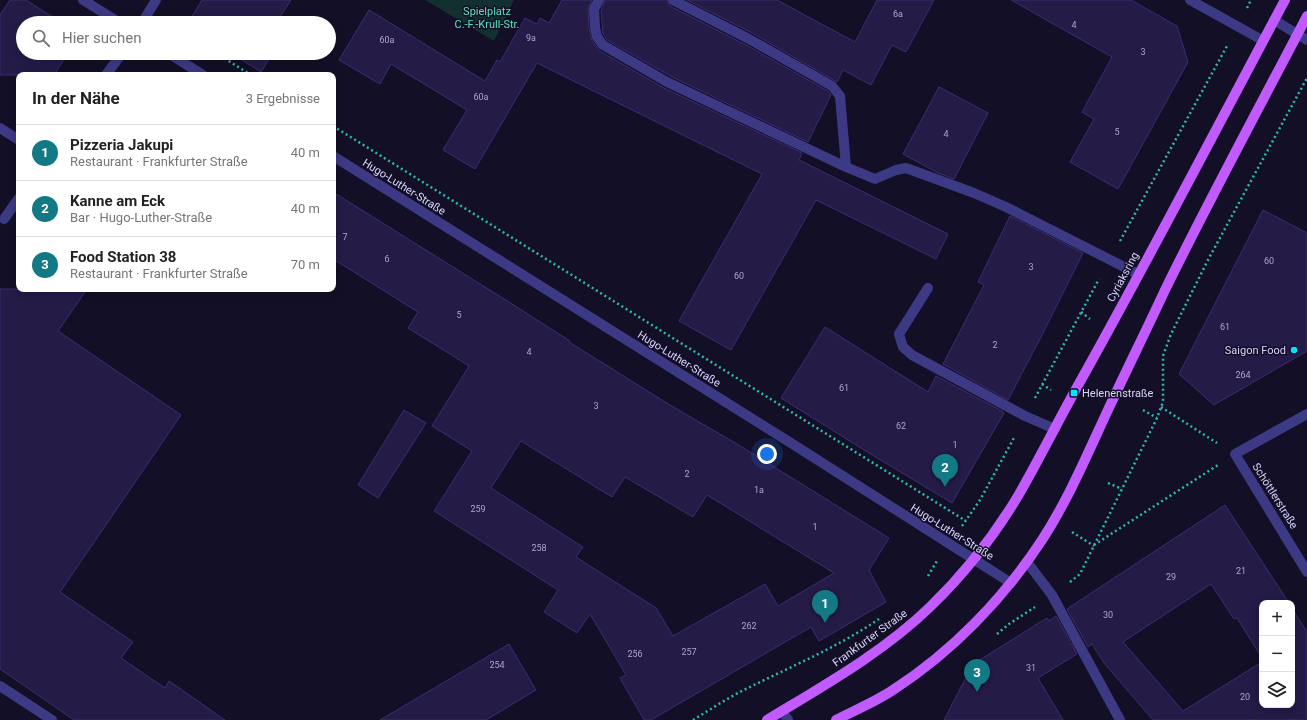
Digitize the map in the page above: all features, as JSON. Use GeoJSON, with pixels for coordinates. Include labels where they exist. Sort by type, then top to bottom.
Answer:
{"type":"FeatureCollection","features":[{"type":"Feature","properties":{"kind":"main road","name":"Cyriaksring"},"geometry":{"type":"LineString","coordinates":[[973,560],[998,528],[1018,496],[1262,40],[1285,0]]}},
{"type":"Feature","properties":{"kind":"main road"},"geometry":{"type":"LineString","coordinates":[[836,720],[886,694],[917,673],[987,611],[1027,562],[1054,520],[1078,475],[1189,241],[1307,16]]}},
{"type":"Feature","properties":{"kind":"main road","name":"Frankfurter Straße"},"geometry":{"type":"LineString","coordinates":[[767,720],[837,677],[899,634],[931,607],[973,560]]}},
{"type":"Feature","properties":{"kind":"street"},"geometry":{"type":"LineString","coordinates":[[83,0],[109,16]]}},
{"type":"Feature","properties":{"kind":"street"},"geometry":{"type":"LineString","coordinates":[[146,16],[156,0]]}},
{"type":"Feature","properties":{"kind":"street"},"geometry":{"type":"LineString","coordinates":[[599,0],[594,9],[595,27],[597,37],[603,45],[667,82],[846,167],[875,179],[906,168],[916,173],[966,190],[1019,214],[1138,274]]}},
{"type":"Feature","properties":{"kind":"street"},"geometry":{"type":"LineString","coordinates":[[673,0],[749,39],[832,86],[840,96],[846,167]]}},
{"type":"Feature","properties":{"kind":"street"},"geometry":{"type":"LineString","coordinates":[[1190,0],[1262,40]]}},
{"type":"Feature","properties":{"kind":"street"},"geometry":{"type":"LineString","coordinates":[[1274,20],[1307,40]]}},
{"type":"Feature","properties":{"kind":"street"},"geometry":{"type":"LineString","coordinates":[[108,72],[117,60]]}},
{"type":"Feature","properties":{"kind":"street"},"geometry":{"type":"LineString","coordinates":[[179,60],[199,72]]}},
{"type":"Feature","properties":{"kind":"street"},"geometry":{"type":"LineString","coordinates":[[0,128],[16,138]]}},
{"type":"Feature","properties":{"kind":"street","name":"Hugo-Luther-Straße"},"geometry":{"type":"LineString","coordinates":[[336,158],[791,443],[1011,583]]}},
{"type":"Feature","properties":{"kind":"street"},"geometry":{"type":"LineString","coordinates":[[4,219],[16,202]]}},
{"type":"Feature","properties":{"kind":"street"},"geometry":{"type":"LineString","coordinates":[[928,288],[899,334],[903,346],[912,355],[960,382],[1025,416],[1055,428]]}},
{"type":"Feature","properties":{"kind":"street"},"geometry":{"type":"LineString","coordinates":[[1235,454],[1307,414]]}},
{"type":"Feature","properties":{"kind":"street","name":"Schöttlerstraße"},"geometry":{"type":"LineString","coordinates":[[1235,454],[1307,572]]}},
{"type":"Feature","properties":{"kind":"street"},"geometry":{"type":"LineString","coordinates":[[1027,562],[1052,595],[1120,720]]}},
{"type":"Feature","properties":{"kind":"street"},"geometry":{"type":"LineString","coordinates":[[0,686],[52,720]]}},
{"type":"Feature","properties":{"kind":"street"},"geometry":{"type":"LineString","coordinates":[[782,711],[788,720]]}},
{"type":"Feature","properties":{"kind":"path"},"geometry":{"type":"LineString","coordinates":[[227,60],[247,72]]}},
{"type":"Feature","properties":{"kind":"path"},"geometry":{"type":"LineString","coordinates":[[1052,595],[1080,574],[1094,546],[1157,418],[1163,402],[1163,356],[1171,334],[1209,258],[1307,78]]}},
{"type":"Feature","properties":{"kind":"path"},"geometry":{"type":"LineString","coordinates":[[336,128],[966,521]]}},
{"type":"Feature","properties":{"kind":"path"},"geometry":{"type":"LineString","coordinates":[[1081,312],[1092,320]]}},
{"type":"Feature","properties":{"kind":"path"},"geometry":{"type":"LineString","coordinates":[[1042,384],[1055,392]]}},
{"type":"Feature","properties":{"kind":"path"},"geometry":{"type":"LineString","coordinates":[[1094,546],[1235,454],[1161,407]]}},
{"type":"Feature","properties":{"kind":"path"},"geometry":{"type":"LineString","coordinates":[[1143,410],[1157,418]]}},
{"type":"Feature","properties":{"kind":"path"},"geometry":{"type":"LineString","coordinates":[[925,581],[947,543],[966,521],[992,480]]}},
{"type":"Feature","properties":{"kind":"path"},"geometry":{"type":"LineString","coordinates":[[1108,484],[1122,489]]}},
{"type":"Feature","properties":{"kind":"path"},"geometry":{"type":"LineString","coordinates":[[693,720],[737,694],[799,664],[866,628],[885,615]]}},
{"type":"Feature","properties":{"kind":"green space","name":"Spielplatz C.-F.-Krull-Str."},"geometry":{"type":"Polygon","coordinates":[[[425,0],[514,0],[494,41],[425,0]]]}},
{"type":"Feature","properties":{"kind":"building"},"geometry":{"type":"Polygon","coordinates":[[[10,0],[26,0],[51,16],[16,16],[16,60],[64,60],[56,72],[16,72],[16,75],[0,75],[0,15],[10,0]]]}},
{"type":"Feature","properties":{"kind":"building"},"geometry":{"type":"Polygon","coordinates":[[[202,0],[291,0],[281,16],[192,16],[202,0]]]}},
{"type":"Feature","properties":{"kind":"building"},"geometry":{"type":"Polygon","coordinates":[[[562,0],[592,0],[588,9],[589,28],[592,41],[600,51],[664,88],[802,153],[799,160],[948,234],[936,259],[816,200],[731,350],[679,321],[762,174],[537,63],[475,169],[443,150],[467,110],[391,64],[380,84],[339,60],[369,10],[485,81],[497,60],[500,62],[525,18],[537,24],[540,18],[549,23],[562,0]]]}},
{"type":"Feature","properties":{"kind":"building"},"geometry":{"type":"Polygon","coordinates":[[[605,0],[667,0],[670,6],[746,45],[828,91],[831,95],[808,142],[670,76],[607,40],[603,34],[601,11],[605,0]]]}},
{"type":"Feature","properties":{"kind":"building"},"geometry":{"type":"Polygon","coordinates":[[[687,0],[777,0],[855,42],[877,0],[934,0],[906,52],[892,45],[871,85],[843,70],[837,82],[752,33],[687,0]]]}},
{"type":"Feature","properties":{"kind":"building"},"geometry":{"type":"Polygon","coordinates":[[[1011,0],[1131,0],[1177,26],[1188,62],[1118,189],[1070,162],[1094,119],[1082,112],[1112,57],[1011,0]]]}},
{"type":"Feature","properties":{"kind":"building"},"geometry":{"type":"Polygon","coordinates":[[[242,60],[269,60],[261,72],[242,60]]]}},
{"type":"Feature","properties":{"kind":"building"},"geometry":{"type":"Polygon","coordinates":[[[939,87],[988,113],[954,179],[938,173],[903,154],[939,87]]]}},
{"type":"Feature","properties":{"kind":"building"},"geometry":{"type":"Polygon","coordinates":[[[336,194],[670,405],[737,444],[889,538],[869,570],[886,602],[819,641],[811,627],[651,720],[644,720],[620,678],[626,675],[590,614],[577,633],[544,612],[558,590],[434,511],[472,451],[432,426],[469,366],[408,328],[418,312],[336,261],[336,194]],[[521,441],[491,488],[583,547],[576,557],[656,608],[673,636],[765,584],[778,606],[834,573],[707,495],[693,517],[625,477],[612,497],[521,441]]]}},
{"type":"Feature","properties":{"kind":"building"},"geometry":{"type":"Polygon","coordinates":[[[1263,210],[1307,233],[1307,351],[1214,405],[1179,374],[1263,210]]]}},
{"type":"Feature","properties":{"kind":"building"},"geometry":{"type":"Polygon","coordinates":[[[1010,216],[1083,253],[1008,400],[943,364],[984,285],[978,282],[1010,216]]]}},
{"type":"Feature","properties":{"kind":"building"},"geometry":{"type":"Polygon","coordinates":[[[0,289],[16,289],[16,292],[85,292],[58,331],[181,415],[60,592],[133,642],[121,658],[165,688],[169,681],[225,720],[74,720],[0,669],[0,289]]]}},
{"type":"Feature","properties":{"kind":"building"},"geometry":{"type":"Polygon","coordinates":[[[825,327],[928,392],[936,376],[1004,413],[952,503],[781,398],[825,327]]]}},
{"type":"Feature","properties":{"kind":"building"},"geometry":{"type":"Polygon","coordinates":[[[404,410],[426,423],[378,498],[358,485],[404,410]]]}},
{"type":"Feature","properties":{"kind":"building"},"geometry":{"type":"Polygon","coordinates":[[[1225,505],[1287,600],[1259,600],[1259,653],[1237,618],[1234,619],[1211,584],[1123,642],[1183,711],[1259,664],[1259,708],[1295,708],[1295,613],[1307,632],[1307,720],[1153,720],[1104,663],[1092,644],[1088,647],[1067,609],[1225,505]]]}},
{"type":"Feature","properties":{"kind":"building"},"geometry":{"type":"Polygon","coordinates":[[[1056,616],[1077,654],[1038,678],[1063,720],[944,720],[973,664],[1047,618],[1049,621],[1056,616]]]}},
{"type":"Feature","properties":{"kind":"building"},"geometry":{"type":"Polygon","coordinates":[[[509,644],[536,690],[486,720],[380,720],[509,644]]]}},
{"type":"Feature","properties":{"kind":"place","name":"Saigon Food"},"geometry":{"type":"Point","coordinates":[1294,350]}},
{"type":"Feature","properties":{"kind":"place","name":"Helenenstraße"},"geometry":{"type":"Point","coordinates":[1074,393]}},
{"type":"Feature","properties":{"kind":"place","name":"Kanne am Eck"},"geometry":{"type":"Point","coordinates":[945,487]}},
{"type":"Feature","properties":{"kind":"place","name":"Pizzeria Jakupi"},"geometry":{"type":"Point","coordinates":[825,623]}},
{"type":"Feature","properties":{"kind":"place","name":"Food Station 38"},"geometry":{"type":"Point","coordinates":[977,692]}}]}
